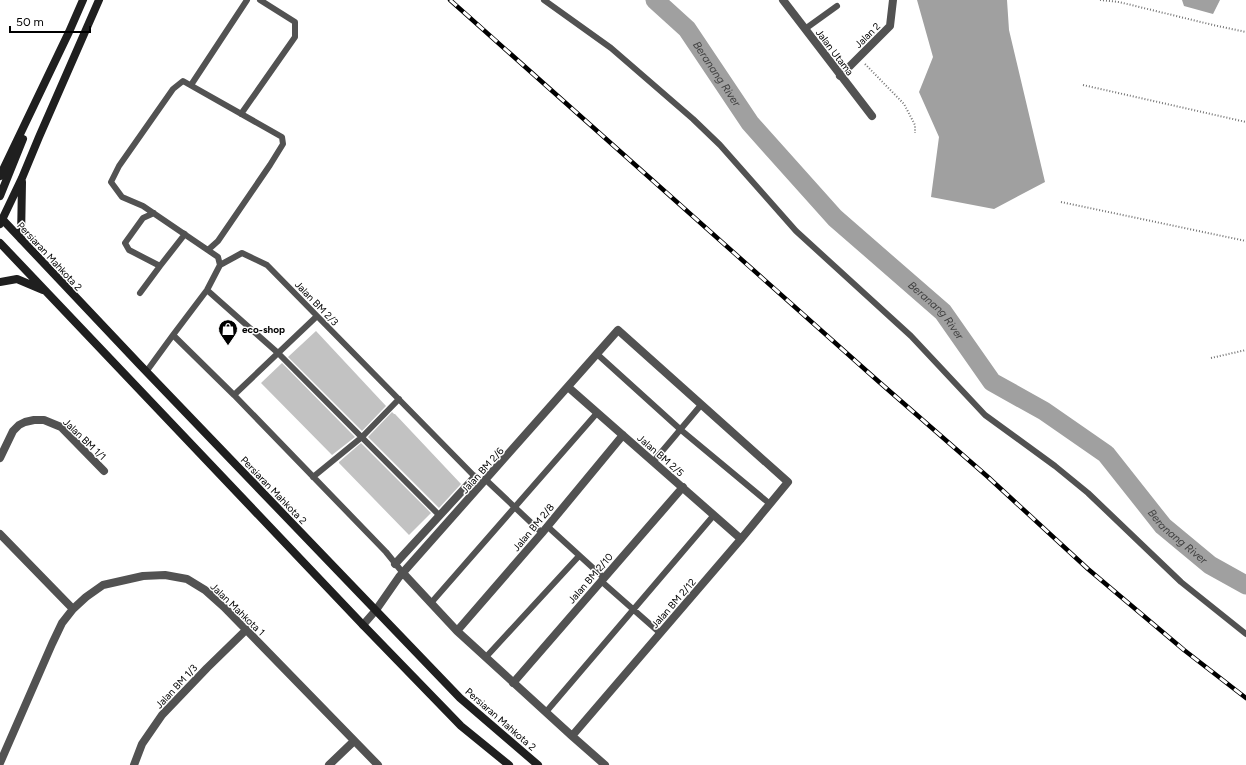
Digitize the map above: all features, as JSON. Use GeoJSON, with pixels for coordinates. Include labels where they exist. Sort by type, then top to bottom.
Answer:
{"type":"FeatureCollection","features":[{"type":"Feature","properties":{"kind":"main road"},"geometry":{"type":"LineString","coordinates":[[0,176],[83,0]]}},
{"type":"Feature","properties":{"kind":"main road"},"geometry":{"type":"LineString","coordinates":[[1,222],[22,178],[99,0]]}},
{"type":"Feature","properties":{"kind":"main road"},"geometry":{"type":"LineString","coordinates":[[0,196],[24,137],[37,99]]}},
{"type":"Feature","properties":{"kind":"main road"},"geometry":{"type":"LineString","coordinates":[[21,239],[22,178]]}},
{"type":"Feature","properties":{"kind":"main road","name":"Persiaran Mahkota 2"},"geometry":{"type":"LineString","coordinates":[[1,222],[21,239],[146,372],[460,698],[538,765]]}},
{"type":"Feature","properties":{"kind":"main road"},"geometry":{"type":"LineString","coordinates":[[0,243],[461,726],[509,765]]}},
{"type":"Feature","properties":{"kind":"main road"},"geometry":{"type":"LineString","coordinates":[[0,282],[17,279],[47,292]]}},
{"type":"Feature","properties":{"kind":"street","name":"Jalan Utama"},"geometry":{"type":"LineString","coordinates":[[783,0],[872,116]]}},
{"type":"Feature","properties":{"kind":"street","name":"Jalan 2"},"geometry":{"type":"LineString","coordinates":[[840,76],[890,26],[894,0]]}},
{"type":"Feature","properties":{"kind":"street","name":"Jalan BM 2/6"},"geometry":{"type":"LineString","coordinates":[[363,624],[376,610],[403,573],[618,330],[702,405]]}},
{"type":"Feature","properties":{"kind":"street","name":"Jalan BM 2/5"},"geometry":{"type":"LineString","coordinates":[[568,387],[742,539]]}},
{"type":"Feature","properties":{"kind":"street","name":"Jalan BM 2/12"},"geometry":{"type":"LineString","coordinates":[[572,736],[742,539],[788,482],[702,405]]}},
{"type":"Feature","properties":{"kind":"street","name":"Jalan BM 1/1"},"geometry":{"type":"LineString","coordinates":[[0,458],[13,431],[19,425],[24,422],[44,420],[61,427],[104,471]]}},
{"type":"Feature","properties":{"kind":"street","name":"Jalan BM 2/8"},"geometry":{"type":"LineString","coordinates":[[457,630],[545,530],[623,435]]}},
{"type":"Feature","properties":{"kind":"street"},"geometry":{"type":"LineString","coordinates":[[395,564],[475,477]]}},
{"type":"Feature","properties":{"kind":"street","name":"Jalan BM 2/10"},"geometry":{"type":"LineString","coordinates":[[513,682],[683,487]]}},
{"type":"Feature","properties":{"kind":"street"},"geometry":{"type":"LineString","coordinates":[[0,534],[73,609]]}},
{"type":"Feature","properties":{"kind":"street"},"geometry":{"type":"LineString","coordinates":[[403,573],[457,630],[605,765]]}},
{"type":"Feature","properties":{"kind":"street","name":"Jalan Mahkota 1"},"geometry":{"type":"LineString","coordinates":[[0,763],[52,644],[62,624],[73,609],[86,597],[103,585],[143,576],[165,575],[187,579],[205,590],[224,607],[378,765]]}},
{"type":"Feature","properties":{"kind":"street","name":"Jalan BM 1/3"},"geometry":{"type":"LineString","coordinates":[[134,765],[142,744],[162,714],[206,668],[246,630]]}},
{"type":"Feature","properties":{"kind":"street"},"geometry":{"type":"LineString","coordinates":[[329,765],[354,741]]}},
{"type":"Feature","properties":{"kind":"lane"},"geometry":{"type":"LineString","coordinates":[[191,85],[247,0]]}},
{"type":"Feature","properties":{"kind":"lane"},"geometry":{"type":"LineString","coordinates":[[240,114],[295,37],[295,22],[260,0]]}},
{"type":"Feature","properties":{"kind":"lane"},"geometry":{"type":"LineString","coordinates":[[544,0],[611,48],[693,119],[720,145],[796,231],[911,336],[985,415],[1088,493],[1181,582],[1246,634]]}},
{"type":"Feature","properties":{"kind":"lane"},"geometry":{"type":"LineString","coordinates":[[805,29],[837,6]]}},
{"type":"Feature","properties":{"kind":"lane"},"geometry":{"type":"LineString","coordinates":[[146,372],[207,290],[220,265],[218,257],[185,234],[143,206],[122,197],[111,182],[119,166],[173,89],[183,81],[282,137],[283,144],[270,165],[218,241],[208,250]]}},
{"type":"Feature","properties":{"kind":"lane"},"geometry":{"type":"LineString","coordinates":[[154,213],[143,218],[125,243],[129,250],[160,266]]}},
{"type":"Feature","properties":{"kind":"lane"},"geometry":{"type":"LineString","coordinates":[[140,293],[185,234]]}},
{"type":"Feature","properties":{"kind":"lane","name":"Jalan BM 2/3"},"geometry":{"type":"LineString","coordinates":[[220,265],[242,253],[267,265],[475,477],[484,482],[579,556],[633,610],[660,633]]}},
{"type":"Feature","properties":{"kind":"lane"},"geometry":{"type":"LineString","coordinates":[[207,290],[278,353],[439,515]]}},
{"type":"Feature","properties":{"kind":"lane"},"geometry":{"type":"LineString","coordinates":[[234,395],[316,316]]}},
{"type":"Feature","properties":{"kind":"lane"},"geometry":{"type":"LineString","coordinates":[[173,335],[234,395],[386,552],[403,573]]}},
{"type":"Feature","properties":{"kind":"lane"},"geometry":{"type":"LineString","coordinates":[[598,354],[681,430],[770,504]]}},
{"type":"Feature","properties":{"kind":"lane"},"geometry":{"type":"LineString","coordinates":[[313,477],[362,438],[399,399]]}},
{"type":"Feature","properties":{"kind":"lane"},"geometry":{"type":"LineString","coordinates":[[654,462],[702,405]]}},
{"type":"Feature","properties":{"kind":"lane"},"geometry":{"type":"LineString","coordinates":[[431,603],[597,413]]}},
{"type":"Feature","properties":{"kind":"lane"},"geometry":{"type":"LineString","coordinates":[[546,712],[714,515]]}},
{"type":"Feature","properties":{"kind":"lane"},"geometry":{"type":"LineString","coordinates":[[486,657],[579,556]]}},
{"type":"Feature","properties":{"kind":"path"},"geometry":{"type":"LineString","coordinates":[[1100,0],[1118,2],[1246,32]]}},
{"type":"Feature","properties":{"kind":"path"},"geometry":{"type":"LineString","coordinates":[[858,58],[904,104],[915,124],[915,133]]}},
{"type":"Feature","properties":{"kind":"path"},"geometry":{"type":"LineString","coordinates":[[1083,85],[1246,122]]}},
{"type":"Feature","properties":{"kind":"path"},"geometry":{"type":"LineString","coordinates":[[1061,202],[1246,241]]}},
{"type":"Feature","properties":{"kind":"path"},"geometry":{"type":"LineString","coordinates":[[1211,358],[1246,350]]}},
{"type":"Feature","properties":{"kind":"shaded area"},"geometry":{"type":"Polygon","coordinates":[[[917,0],[1007,0],[1009,30],[1045,182],[994,209],[931,197],[939,137],[919,92],[933,57],[917,0]]]}},
{"type":"Feature","properties":{"kind":"shaded area"},"geometry":{"type":"Polygon","coordinates":[[[1182,0],[1220,0],[1213,14],[1184,6],[1182,0]]]}},
{"type":"Feature","properties":{"kind":"building"},"geometry":{"type":"Polygon","coordinates":[[[316,331],[386,406],[362,431],[288,357],[316,331]]]}},
{"type":"Feature","properties":{"kind":"building"},"geometry":{"type":"Polygon","coordinates":[[[282,363],[355,437],[332,455],[261,383],[282,363]]]}},
{"type":"Feature","properties":{"kind":"building"},"geometry":{"type":"Polygon","coordinates":[[[392,412],[461,484],[439,508],[368,437],[392,412]]]}},
{"type":"Feature","properties":{"kind":"building"},"geometry":{"type":"Polygon","coordinates":[[[361,443],[431,513],[409,535],[339,463],[361,443]]]}},
{"type":"Feature","properties":{"kind":"waterway","name":"Beranang River"},"geometry":{"type":"LineString","coordinates":[[655,0],[687,29],[750,123],[835,218],[943,312],[992,382],[1044,411],[1106,454],[1163,526],[1210,565],[1246,585]]}},
{"type":"Feature","properties":{"kind":"railway"},"geometry":{"type":"LineString","coordinates":[[450,0],[988,477],[1088,569],[1184,650],[1246,698]]}},
{"type":"Feature","properties":{"kind":"place","name":"eco-shop"},"geometry":{"type":"Point","coordinates":[228,346]}}]}
